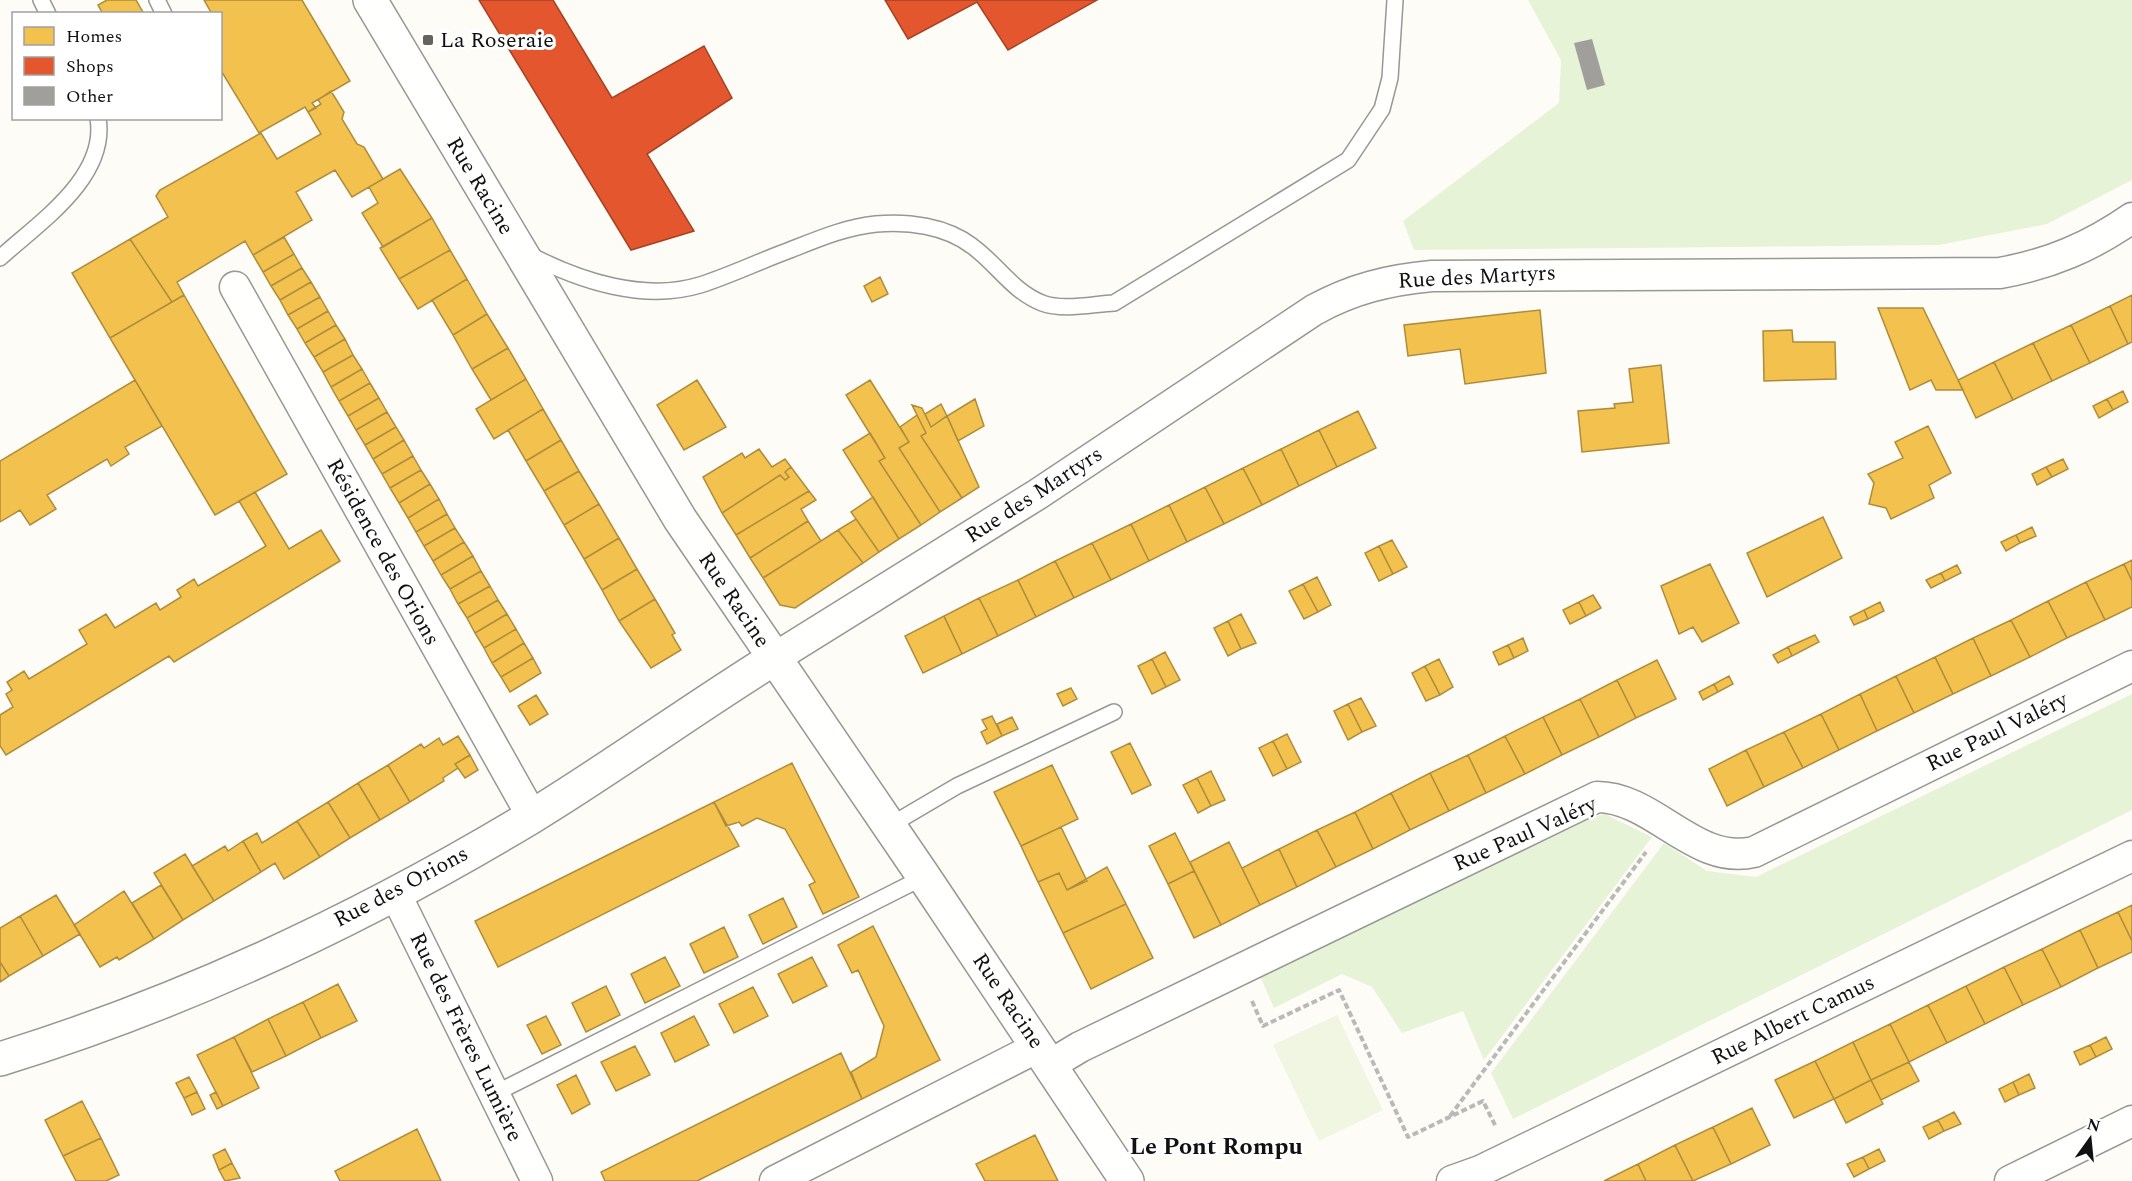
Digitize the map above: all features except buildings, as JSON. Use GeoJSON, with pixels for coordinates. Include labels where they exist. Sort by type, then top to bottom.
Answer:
{"type":"FeatureCollection","features":[{"type":"Feature","properties":{"kind":"street","name":"Rue Racine"},"geometry":{"type":"LineString","coordinates":[[370,0],[516,248],[680,519],[924,877],[1127,1181]]}},
{"type":"Feature","properties":{"kind":"street","name":"Rue des Martyrs"},"geometry":{"type":"LineString","coordinates":[[773,658],[1038,494],[1314,310],[1356,290],[1393,280],[1443,275],[2000,273],[2058,259],[2081,250],[2132,218]]}},
{"type":"Feature","properties":{"kind":"street","name":"Résidence des Orions"},"geometry":{"type":"LineString","coordinates":[[235,287],[532,816]]}},
{"type":"Feature","properties":{"kind":"street","name":"Rue des Orions"},"geometry":{"type":"LineString","coordinates":[[0,1059],[182,992],[268,955],[396,893],[532,816],[773,658]]}},
{"type":"Feature","properties":{"kind":"street","name":"Rue Paul Valéry"},"geometry":{"type":"LineString","coordinates":[[775,1181],[1044,1056],[1237,971],[1597,797],[1616,799],[1713,850],[1740,856],[1754,852],[2132,666]]}},
{"type":"Feature","properties":{"kind":"street","name":"Rue Albert Camus"},"geometry":{"type":"LineString","coordinates":[[1452,1181],[1483,1176],[1510,1156],[2132,856]]}},
{"type":"Feature","properties":{"kind":"street","name":"Rue des Frères Lumière"},"geometry":{"type":"LineString","coordinates":[[396,893],[537,1181]]}},
{"type":"Feature","properties":{"kind":"street"},"geometry":{"type":"LineString","coordinates":[[2010,1181],[2131,1125]]}},
{"type":"Feature","properties":{"kind":"lane"},"geometry":{"type":"LineString","coordinates":[[516,248],[566,274],[648,292],[699,285],[839,231],[877,224],[923,225],[951,233],[972,246],[1008,282],[1043,303],[1074,306],[1114,303],[1348,160],[1382,109],[1390,78],[1395,0]]}},
{"type":"Feature","properties":{"kind":"lane"},"geometry":{"type":"LineString","coordinates":[[0,258],[75,189],[88,171],[96,148],[98,120]]}},
{"type":"Feature","properties":{"kind":"lane"},"geometry":{"type":"LineString","coordinates":[[889,826],[957,786],[1114,712]]}},
{"type":"Feature","properties":{"kind":"lane"},"geometry":{"type":"LineString","coordinates":[[494,1094],[924,877]]}},
{"type":"Feature","properties":{"kind":"path"},"geometry":{"type":"LineString","coordinates":[[1449,1117],[1666,825]]}},
{"type":"Feature","properties":{"kind":"path"},"geometry":{"type":"LineString","coordinates":[[1237,971],[1263,1026],[1339,990],[1408,1137],[1483,1101],[1510,1156]]}},
{"type":"Feature","properties":{"kind":"green space"},"geometry":{"type":"Polygon","coordinates":[[[1528,0],[2132,0],[2132,180],[2047,224],[1939,245],[1414,250],[1403,221],[1559,103],[1561,60],[1528,0]]]}},
{"type":"Feature","properties":{"kind":"green space"},"geometry":{"type":"Polygon","coordinates":[[[2132,694],[2132,810],[1513,1119],[1491,1073],[1664,843],[1707,871],[1756,877],[2132,694]]]}},
{"type":"Feature","properties":{"kind":"green space"},"geometry":{"type":"Polygon","coordinates":[[[1605,814],[1652,837],[1484,1060],[1463,1011],[1402,1033],[1372,987],[1342,974],[1274,1008],[1260,976],[1585,819],[1605,814]]]}},
{"type":"Feature","properties":{"kind":"green space"},"geometry":{"type":"Polygon","coordinates":[[[1337,1015],[1383,1110],[1319,1141],[1273,1045],[1337,1015]]]}},
{"type":"Feature","properties":{"kind":"place","name":"La Roseraie"},"geometry":{"type":"Point","coordinates":[428,40]}},
{"type":"Feature","properties":{"kind":"district","name":"Le Pont Rompu"},"geometry":{"type":"Point","coordinates":[1216,1147]}}]}
